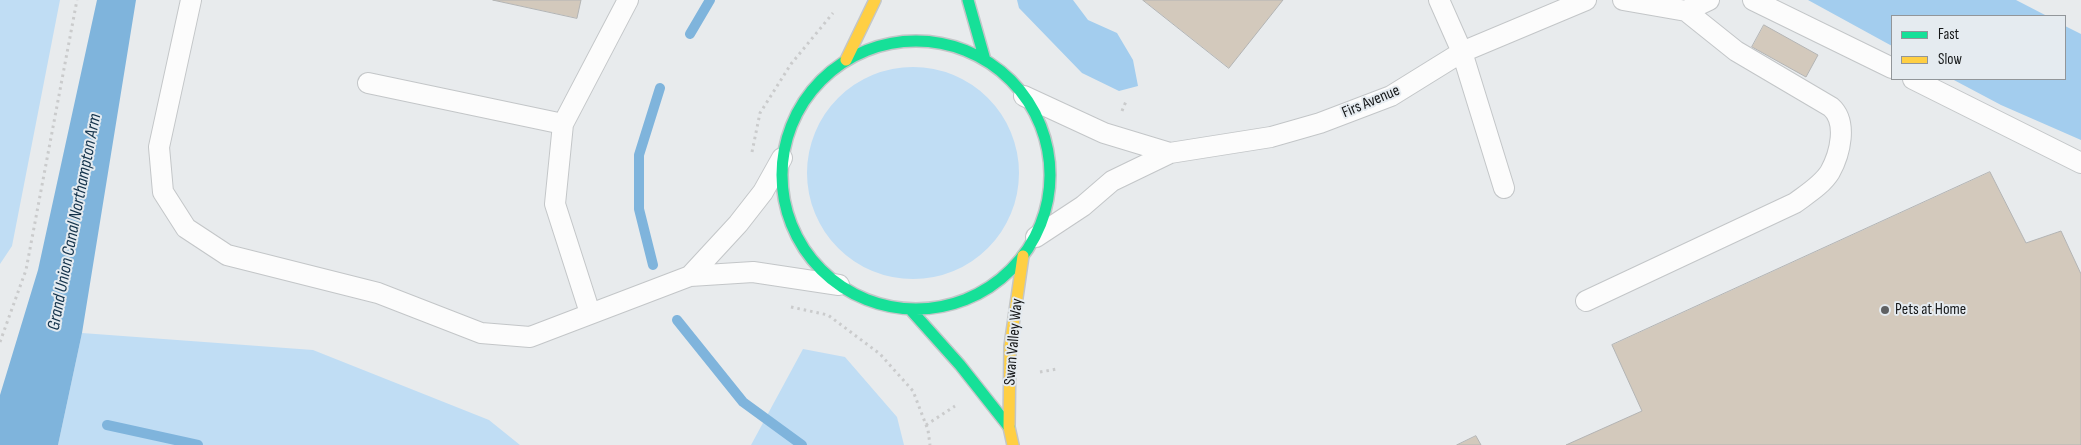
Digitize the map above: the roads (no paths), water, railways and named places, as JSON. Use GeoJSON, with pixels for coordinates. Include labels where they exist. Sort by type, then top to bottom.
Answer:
{"type":"FeatureCollection","features":[{"type":"Feature","properties":{"kind":"street"},"geometry":{"type":"LineString","coordinates":[[846,60],[876,0]]}},
{"type":"Feature","properties":{"kind":"street"},"geometry":{"type":"LineString","coordinates":[[968,0],[985,60]]}},
{"type":"Feature","properties":{"kind":"street"},"geometry":{"type":"LineString","coordinates":[[922,40],[961,49],[985,60],[995,66],[1024,96],[1041,126],[1050,163],[1048,201],[1036,237],[1023,256],[1007,273],[984,291],[948,306],[910,309],[873,302],[839,285],[811,259],[792,226],[782,189],[782,158],[795,115],[817,84],[846,60],[883,44],[922,40]]}},
{"type":"Feature","properties":{"kind":"street","name":"Swan Valley Way"},"geometry":{"type":"LineString","coordinates":[[1013,445],[1009,427],[1010,346],[1023,256]]}},
{"type":"Feature","properties":{"kind":"street","name":"Swan Valley Way"},"geometry":{"type":"LineString","coordinates":[[910,309],[960,365],[1009,427]]}},
{"type":"Feature","properties":{"kind":"lane"},"geometry":{"type":"LineString","coordinates":[[191,0],[159,147],[162,192],[186,228],[227,255],[378,293],[481,332],[530,337],[690,276],[753,272],[839,285]]}},
{"type":"Feature","properties":{"kind":"lane"},"geometry":{"type":"LineString","coordinates":[[590,313],[555,204],[564,124],[628,0]]}},
{"type":"Feature","properties":{"kind":"lane"},"geometry":{"type":"LineString","coordinates":[[1439,0],[1462,52],[1504,188]]}},
{"type":"Feature","properties":{"kind":"lane","name":"Firs Avenue"},"geometry":{"type":"LineString","coordinates":[[1036,237],[1083,206],[1112,181],[1170,153],[1271,137],[1320,123],[1391,96],[1462,52],[1586,0]]}},
{"type":"Feature","properties":{"kind":"lane"},"geometry":{"type":"LineString","coordinates":[[1586,301],[1795,203],[1814,190],[1829,173],[1838,152],[1841,121],[1838,113],[1831,107],[1736,51],[1686,11],[1622,0]]}},
{"type":"Feature","properties":{"kind":"lane"},"geometry":{"type":"LineString","coordinates":[[1686,11],[1709,0]]}},
{"type":"Feature","properties":{"kind":"lane"},"geometry":{"type":"LineString","coordinates":[[1753,0],[1891,68]]}},
{"type":"Feature","properties":{"kind":"lane"},"geometry":{"type":"LineString","coordinates":[[1915,80],[2081,163]]}},
{"type":"Feature","properties":{"kind":"lane"},"geometry":{"type":"LineString","coordinates":[[368,83],[564,124]]}},
{"type":"Feature","properties":{"kind":"lane","name":"Firs Avenue"},"geometry":{"type":"LineString","coordinates":[[1024,96],[1104,133],[1170,153]]}},
{"type":"Feature","properties":{"kind":"lane"},"geometry":{"type":"LineString","coordinates":[[690,276],[738,224],[763,192],[782,158]]}},
{"type":"Feature","properties":{"kind":"water","name":"Grand Union Canal Northampton Arm"},"geometry":{"type":"Polygon","coordinates":[[[97,0],[136,0],[82,333],[58,445],[0,445],[0,395],[38,270],[97,0]]]}},
{"type":"Feature","properties":{"kind":"waterway"},"geometry":{"type":"LineString","coordinates":[[690,34],[710,0]]}},
{"type":"Feature","properties":{"kind":"waterway"},"geometry":{"type":"LineString","coordinates":[[653,265],[639,209],[639,155],[660,88]]}},
{"type":"Feature","properties":{"kind":"waterway"},"geometry":{"type":"LineString","coordinates":[[677,320],[743,402],[802,445]]}},
{"type":"Feature","properties":{"kind":"waterway"},"geometry":{"type":"LineString","coordinates":[[107,425],[198,445]]}},
{"type":"Feature","properties":{"kind":"place","name":"Pets at Home"},"geometry":{"type":"Point","coordinates":[1885,310]}}]}
